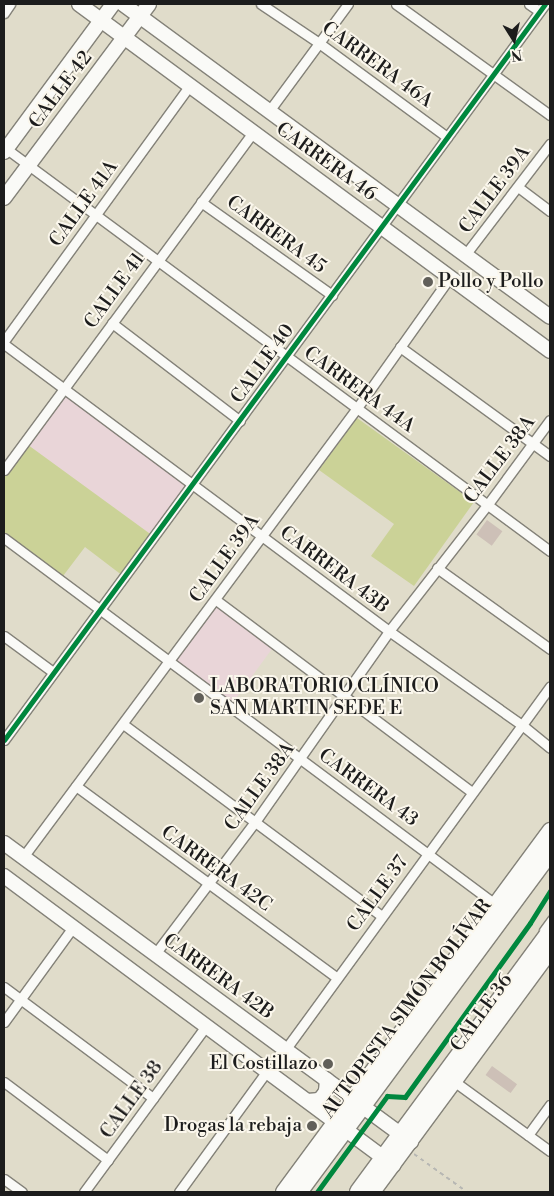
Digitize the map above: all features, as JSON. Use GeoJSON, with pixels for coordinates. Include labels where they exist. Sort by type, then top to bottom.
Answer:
{"type":"FeatureCollection","features":[{"type":"Feature","properties":{"kind":"highway","name":"AUTOPISTA SIMÓN BOLÍVAR"},"geometry":{"type":"LineString","coordinates":[[298,1192],[364,1108],[550,851]]}},
{"type":"Feature","properties":{"kind":"highway"},"geometry":{"type":"LineString","coordinates":[[359,1192],[381,1156],[399,1135],[516,979],[545,934]]}},
{"type":"Feature","properties":{"kind":"highway"},"geometry":{"type":"LineString","coordinates":[[516,979],[538,968]]}},
{"type":"Feature","properties":{"kind":"street"},"geometry":{"type":"LineString","coordinates":[[4,13],[10,4]]}},
{"type":"Feature","properties":{"kind":"street","name":"CARRERA 46"},"geometry":{"type":"LineString","coordinates":[[79,4],[550,351]]}},
{"type":"Feature","properties":{"kind":"street","name":"CALLE 42"},"geometry":{"type":"LineString","coordinates":[[5,149],[114,4]]}},
{"type":"Feature","properties":{"kind":"street","name":"CARRERA 46"},"geometry":{"type":"LineString","coordinates":[[123,4],[550,317]]}},
{"type":"Feature","properties":{"kind":"street","name":"CALLE 42"},"geometry":{"type":"LineString","coordinates":[[4,198],[149,4]]}},
{"type":"Feature","properties":{"kind":"street","name":"CARRERA 46A"},"geometry":{"type":"LineString","coordinates":[[261,4],[319,43],[447,137]]}},
{"type":"Feature","properties":{"kind":"street"},"geometry":{"type":"LineString","coordinates":[[269,111],[348,4]]}},
{"type":"Feature","properties":{"kind":"street"},"geometry":{"type":"LineString","coordinates":[[396,4],[550,115]]}},
{"type":"Feature","properties":{"kind":"street"},"geometry":{"type":"LineString","coordinates":[[529,4],[542,8]]}},
{"type":"Feature","properties":{"kind":"street","name":"CALLE 40"},"geometry":{"type":"LineString","coordinates":[[5,736],[240,421],[542,8]]}},
{"type":"Feature","properties":{"kind":"street","name":"CALLE 41A"},"geometry":{"type":"LineString","coordinates":[[4,343],[190,85]]}},
{"type":"Feature","properties":{"kind":"street","name":"CALLE 41"},"geometry":{"type":"LineString","coordinates":[[4,470],[253,132]]}},
{"type":"Feature","properties":{"kind":"street","name":"CALLE 39A"},"geometry":{"type":"LineString","coordinates":[[465,255],[550,144]]}},
{"type":"Feature","properties":{"kind":"street","name":"CARRERA 44A"},"geometry":{"type":"LineString","coordinates":[[5,149],[550,551]]}},
{"type":"Feature","properties":{"kind":"street"},"geometry":{"type":"LineString","coordinates":[[518,187],[550,211]]}},
{"type":"Feature","properties":{"kind":"street","name":"CARRERA 45"},"geometry":{"type":"LineString","coordinates":[[201,202],[332,295]]}},
{"type":"Feature","properties":{"kind":"street","name":"CALLE 39A"},"geometry":{"type":"LineString","coordinates":[[23,857],[216,600],[357,408],[450,277]]}},
{"type":"Feature","properties":{"kind":"street"},"geometry":{"type":"LineString","coordinates":[[112,323],[240,421]]}},
{"type":"Feature","properties":{"kind":"street","name":"CARRERA 43B"},"geometry":{"type":"LineString","coordinates":[[4,343],[262,537],[389,631],[522,725],[550,748]]}},
{"type":"Feature","properties":{"kind":"street"},"geometry":{"type":"LineString","coordinates":[[400,347],[550,456]]}},
{"type":"Feature","properties":{"kind":"street","name":"CALLE 38A"},"geometry":{"type":"LineString","coordinates":[[155,954],[301,759],[389,631],[488,504],[550,420]]}},
{"type":"Feature","properties":{"kind":"street","name":"CARRERA 43"},"geometry":{"type":"LineString","coordinates":[[4,538],[428,852],[495,904]]}},
{"type":"Feature","properties":{"kind":"street"},"geometry":{"type":"LineString","coordinates":[[437,568],[550,649]]}},
{"type":"Feature","properties":{"kind":"street"},"geometry":{"type":"LineString","coordinates":[[216,600],[472,792]]}},
{"type":"Feature","properties":{"kind":"street"},"geometry":{"type":"LineString","coordinates":[[4,636],[53,672]]}},
{"type":"Feature","properties":{"kind":"street","name":"CALLE 37"},"geometry":{"type":"LineString","coordinates":[[285,1050],[550,686]]}},
{"type":"Feature","properties":{"kind":"street"},"geometry":{"type":"LineString","coordinates":[[123,724],[382,916]]}},
{"type":"Feature","properties":{"kind":"street","name":"CARRERA 42C"},"geometry":{"type":"LineString","coordinates":[[76,786],[337,978]]}},
{"type":"Feature","properties":{"kind":"street"},"geometry":{"type":"LineString","coordinates":[[364,1108],[495,904],[550,830]]}},
{"type":"Feature","properties":{"kind":"street","name":"CARRERA 42B"},"geometry":{"type":"LineString","coordinates":[[4,843],[399,1135]]}},
{"type":"Feature","properties":{"kind":"street"},"geometry":{"type":"LineString","coordinates":[[4,876],[381,1156],[373,1192]]}},
{"type":"Feature","properties":{"kind":"street"},"geometry":{"type":"LineString","coordinates":[[4,1022],[73,927]]}},
{"type":"Feature","properties":{"kind":"street","name":"CALLE 36"},"geometry":{"type":"LineString","coordinates":[[399,1135],[455,1082],[550,952]]}},
{"type":"Feature","properties":{"kind":"street"},"geometry":{"type":"LineString","coordinates":[[4,987],[153,1098]]}},
{"type":"Feature","properties":{"kind":"street","name":"CALLE 38"},"geometry":{"type":"LineString","coordinates":[[84,1192],[206,1026]]}},
{"type":"Feature","properties":{"kind":"street"},"geometry":{"type":"LineString","coordinates":[[179,1192],[267,1071]]}},
{"type":"Feature","properties":{"kind":"street"},"geometry":{"type":"LineString","coordinates":[[308,1101],[319,1100],[323,1096],[327,1086],[326,1080]]}},
{"type":"Feature","properties":{"kind":"street"},"geometry":{"type":"LineString","coordinates":[[4,1082],[108,1160]]}},
{"type":"Feature","properties":{"kind":"street"},"geometry":{"type":"LineString","coordinates":[[455,1082],[550,1151]]}},
{"type":"Feature","properties":{"kind":"street"},"geometry":{"type":"LineString","coordinates":[[528,1135],[550,1105]]}},
{"type":"Feature","properties":{"kind":"street"},"geometry":{"type":"LineString","coordinates":[[283,1192],[347,1131]]}},
{"type":"Feature","properties":{"kind":"street"},"geometry":{"type":"LineString","coordinates":[[4,1179],[22,1192]]}},
{"type":"Feature","properties":{"kind":"lane"},"geometry":{"type":"LineString","coordinates":[[364,1108],[509,918]]}},
{"type":"Feature","properties":{"kind":"lane"},"geometry":{"type":"LineString","coordinates":[[545,934],[550,919]]}},
{"type":"Feature","properties":{"kind":"lane"},"geometry":{"type":"LineString","coordinates":[[306,1192],[347,1131]]}},
{"type":"Feature","properties":{"kind":"path"},"geometry":{"type":"LineString","coordinates":[[399,1135],[467,1192]]}},
{"type":"Feature","properties":{"kind":"shaded area"},"geometry":{"type":"Polygon","coordinates":[[[63,389],[193,484],[154,537],[24,442],[63,389]]]}},
{"type":"Feature","properties":{"kind":"shaded area"},"geometry":{"type":"Polygon","coordinates":[[[216,600],[276,643],[231,706],[171,662],[216,600]]]}},
{"type":"Feature","properties":{"kind":"green space"},"geometry":{"type":"Polygon","coordinates":[[[357,418],[474,502],[414,586],[371,556],[394,524],[319,470],[357,418]]]}},
{"type":"Feature","properties":{"kind":"green space"},"geometry":{"type":"Polygon","coordinates":[[[24,442],[153,536],[123,576],[85,547],[60,580],[4,538],[4,470],[24,442]]]}},
{"type":"Feature","properties":{"kind":"building"},"geometry":{"type":"Polygon","coordinates":[[[487,520],[502,531],[492,546],[476,535],[487,520]]]}},
{"type":"Feature","properties":{"kind":"building"},"geometry":{"type":"Polygon","coordinates":[[[492,1066],[517,1084],[511,1093],[486,1075],[492,1066]]]}},
{"type":"Feature","properties":{"kind":"cycle path"},"geometry":{"type":"LineString","coordinates":[[4,740],[545,4]]}},
{"type":"Feature","properties":{"kind":"cycle path"},"geometry":{"type":"LineString","coordinates":[[317,1192],[387,1096],[405,1097],[530,923],[550,891]]}},
{"type":"Feature","properties":{"kind":"place","name":"Pollo y Pollo"},"geometry":{"type":"Point","coordinates":[428,282]}},
{"type":"Feature","properties":{"kind":"place","name":"LABORATORIO CLÍNICO SAN MARTIN SEDE E"},"geometry":{"type":"Point","coordinates":[199,698]}},
{"type":"Feature","properties":{"kind":"place","name":"El Costillazo"},"geometry":{"type":"Point","coordinates":[328,1064]}},
{"type":"Feature","properties":{"kind":"place","name":"Drogas la rebaja"},"geometry":{"type":"Point","coordinates":[312,1126]}}]}
